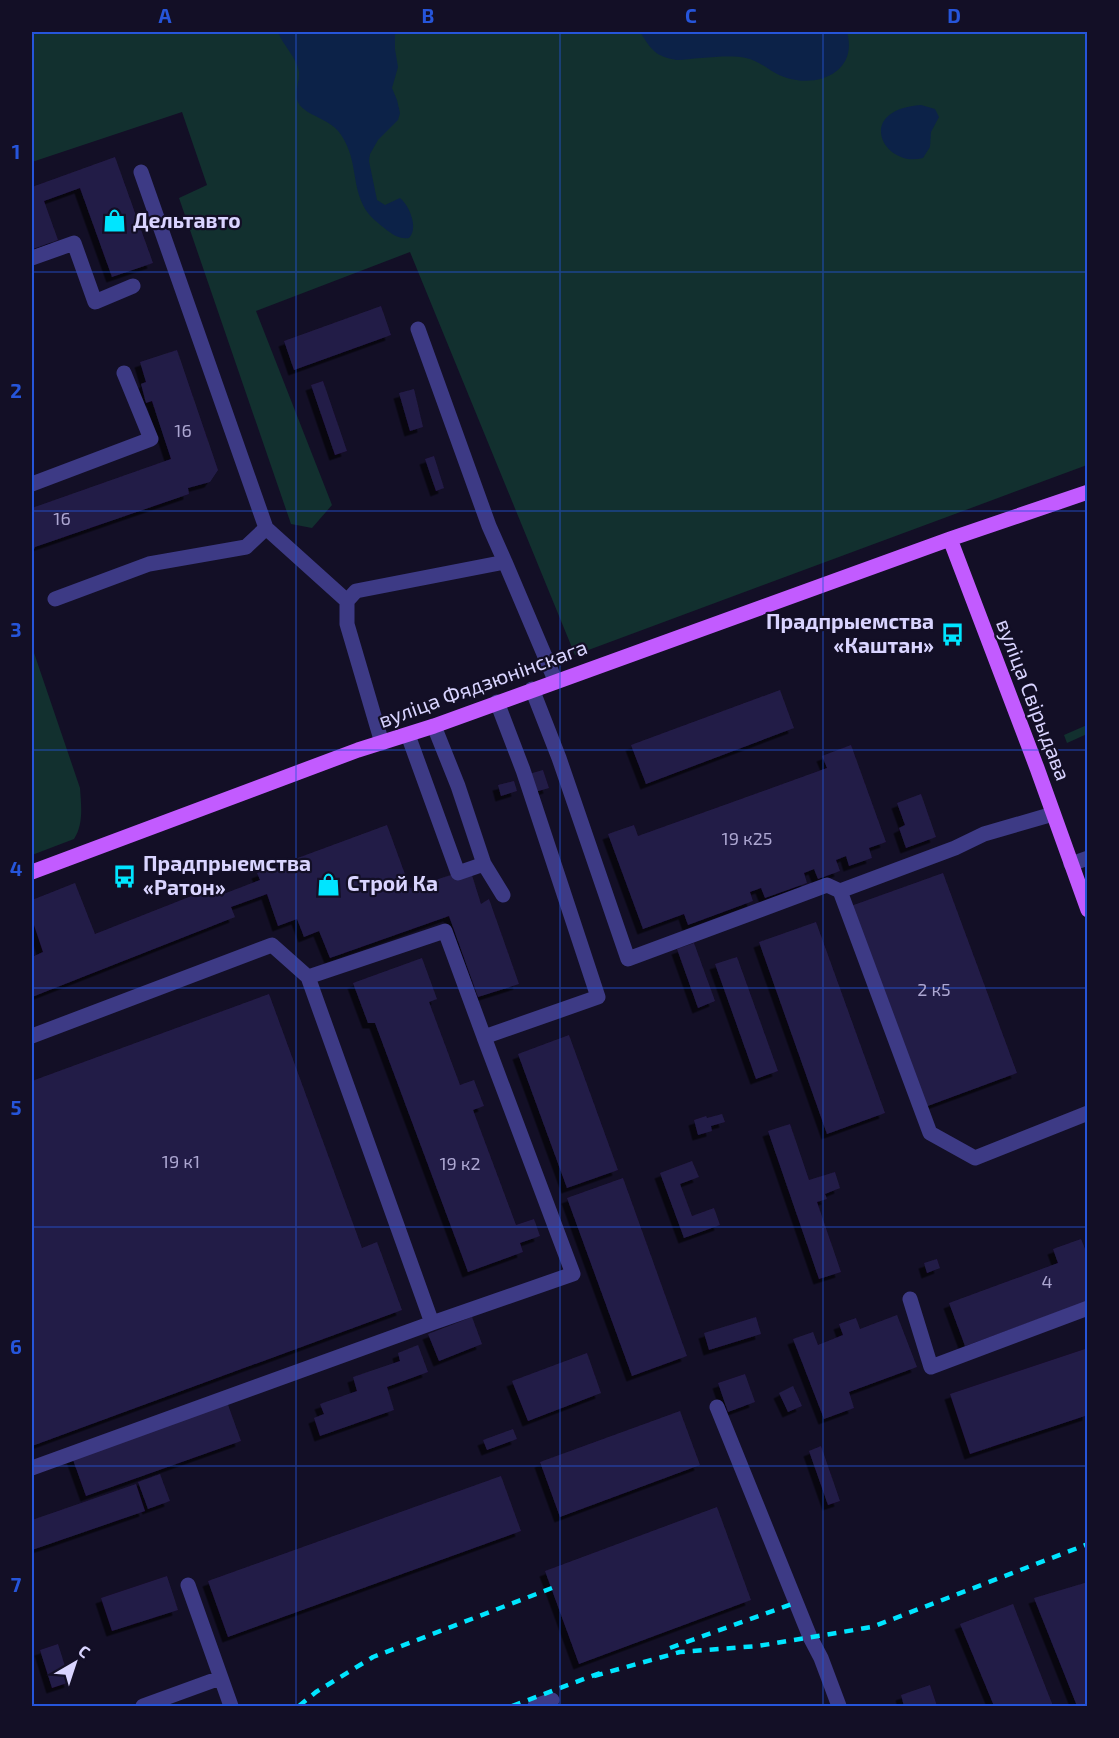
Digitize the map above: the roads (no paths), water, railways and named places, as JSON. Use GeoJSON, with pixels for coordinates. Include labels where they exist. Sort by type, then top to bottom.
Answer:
{"type":"FeatureCollection","features":[{"type":"Feature","properties":{"kind":"main road","name":"вуліца Фядзюнінскага"},"geometry":{"type":"LineString","coordinates":[[32,872],[358,750],[434,726],[555,680],[1088,492]]}},
{"type":"Feature","properties":{"kind":"main road","name":"вуліца Свірыдава"},"geometry":{"type":"LineString","coordinates":[[950,539],[1034,758],[1088,910]]}},
{"type":"Feature","properties":{"kind":"lane"},"geometry":{"type":"LineString","coordinates":[[141,172],[266,528],[347,601]]}},
{"type":"Feature","properties":{"kind":"lane"},"geometry":{"type":"LineString","coordinates":[[32,258],[74,243],[95,302],[133,286]]}},
{"type":"Feature","properties":{"kind":"lane"},"geometry":{"type":"LineString","coordinates":[[418,329],[489,526],[555,680]]}},
{"type":"Feature","properties":{"kind":"lane"},"geometry":{"type":"LineString","coordinates":[[32,484],[151,438],[124,373]]}},
{"type":"Feature","properties":{"kind":"lane"},"geometry":{"type":"LineString","coordinates":[[55,599],[149,564],[246,547],[266,528]]}},
{"type":"Feature","properties":{"kind":"lane"},"geometry":{"type":"LineString","coordinates":[[382,742],[347,624],[347,601],[356,591],[505,562]]}},
{"type":"Feature","properties":{"kind":"lane"},"geometry":{"type":"LineString","coordinates":[[532,689],[559,758],[628,959],[827,885],[840,891],[930,1133],[975,1158],[1088,1113]]}},
{"type":"Feature","properties":{"kind":"lane"},"geometry":{"type":"LineString","coordinates":[[484,1037],[598,997],[524,770],[497,702]]}},
{"type":"Feature","properties":{"kind":"lane"},"geometry":{"type":"LineString","coordinates":[[434,726],[458,786],[484,864],[503,895]]}},
{"type":"Feature","properties":{"kind":"lane"},"geometry":{"type":"LineString","coordinates":[[408,735],[458,873],[484,864]]}},
{"type":"Feature","properties":{"kind":"lane"},"geometry":{"type":"LineString","coordinates":[[840,891],[955,848],[984,834],[1053,814]]}},
{"type":"Feature","properties":{"kind":"lane"},"geometry":{"type":"LineString","coordinates":[[1071,864],[1088,858]]}},
{"type":"Feature","properties":{"kind":"lane"},"geometry":{"type":"LineString","coordinates":[[32,1468],[573,1274],[445,931],[308,977]]}},
{"type":"Feature","properties":{"kind":"lane"},"geometry":{"type":"LineString","coordinates":[[32,1036],[272,945],[308,977],[432,1323]]}},
{"type":"Feature","properties":{"kind":"lane"},"geometry":{"type":"LineString","coordinates":[[910,1299],[931,1367],[1088,1308]]}},
{"type":"Feature","properties":{"kind":"lane"},"geometry":{"type":"LineString","coordinates":[[717,1407],[839,1707]]}},
{"type":"Feature","properties":{"kind":"lane"},"geometry":{"type":"LineString","coordinates":[[188,1585],[231,1707]]}},
{"type":"Feature","properties":{"kind":"lane"},"geometry":{"type":"LineString","coordinates":[[143,1707],[220,1678]]}},
{"type":"Feature","properties":{"kind":"lane"},"geometry":{"type":"LineString","coordinates":[[535,1707],[552,1700]]}},
{"type":"Feature","properties":{"kind":"water"},"geometry":{"type":"Polygon","coordinates":[[[278,32],[395,32],[398,67],[392,88],[400,113],[398,120],[378,140],[370,154],[369,161],[377,200],[385,205],[400,198],[407,206],[413,223],[412,234],[409,238],[395,236],[374,220],[365,209],[359,196],[349,151],[339,132],[329,123],[303,108],[297,100],[298,67],[278,32]]]}},
{"type":"Feature","properties":{"kind":"water"},"geometry":{"type":"Polygon","coordinates":[[[640,32],[847,32],[849,46],[842,66],[834,73],[812,81],[787,78],[746,58],[677,60],[669,58],[654,51],[640,32]]]}},
{"type":"Feature","properties":{"kind":"water"},"geometry":{"type":"Polygon","coordinates":[[[921,105],[935,109],[939,117],[931,132],[930,147],[923,158],[909,159],[897,155],[887,147],[882,138],[881,127],[887,117],[900,109],[921,105]]]}},
{"type":"Feature","properties":{"kind":"railway"},"geometry":{"type":"LineString","coordinates":[[594,1676],[680,1652],[758,1646],[872,1627],[1088,1544]]}},
{"type":"Feature","properties":{"kind":"railway"},"geometry":{"type":"LineString","coordinates":[[299,1706],[316,1692],[373,1657],[552,1588]]}},
{"type":"Feature","properties":{"kind":"railway"},"geometry":{"type":"LineString","coordinates":[[670,1648],[792,1604]]}},
{"type":"Feature","properties":{"kind":"railway"},"geometry":{"type":"LineString","coordinates":[[512,1706],[600,1673]]}},
{"type":"Feature","properties":{"kind":"place","name":"Дельтавто"},"geometry":{"type":"Point","coordinates":[115,221]}},
{"type":"Feature","properties":{"kind":"place","name":"Прадпрыемства «Каштан»"},"geometry":{"type":"Point","coordinates":[952,634]}},
{"type":"Feature","properties":{"kind":"place","name":"Прадпрыемства «Ратон»"},"geometry":{"type":"Point","coordinates":[125,876]}},
{"type":"Feature","properties":{"kind":"place","name":"Строй Ка"},"geometry":{"type":"Point","coordinates":[329,884]}}]}
